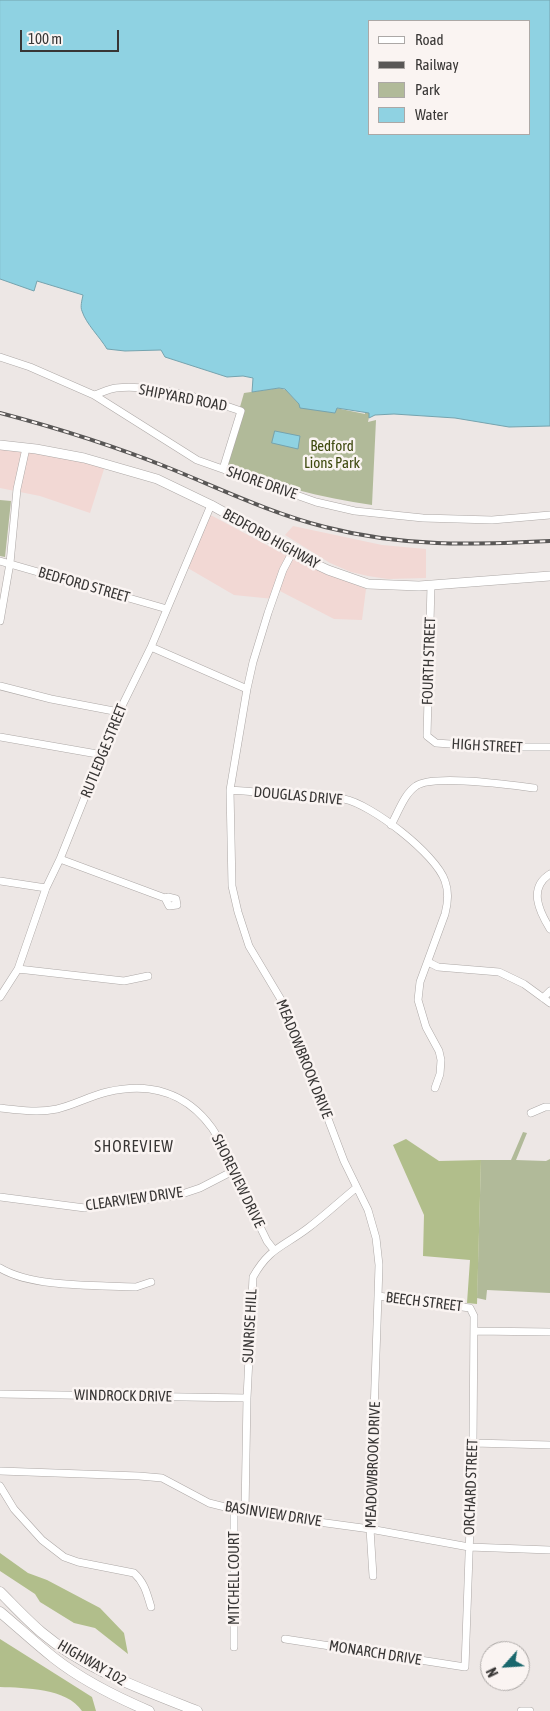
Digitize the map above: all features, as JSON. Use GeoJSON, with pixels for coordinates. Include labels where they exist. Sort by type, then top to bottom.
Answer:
{"type":"FeatureCollection","features":[{"type":"Feature","properties":{"kind":"highway","name":"HIGHWAY 102"},"geometry":{"type":"LineString","coordinates":[[0,1592],[42,1632],[76,1656],[128,1684],[197,1711]]}},
{"type":"Feature","properties":{"kind":"highway","name":"HIGHWAY 102"},"geometry":{"type":"LineString","coordinates":[[0,1612],[55,1658],[96,1685],[125,1701],[149,1711]]}},
{"type":"Feature","properties":{"kind":"main road","name":"BEDFORD HIGHWAY"},"geometry":{"type":"LineString","coordinates":[[0,445],[84,458],[157,479],[258,531],[292,553],[328,570],[368,584],[396,586],[431,585],[550,576]]}},
{"type":"Feature","properties":{"kind":"street","name":"SHORE DRIVE"},"geometry":{"type":"LineString","coordinates":[[0,356],[94,395],[197,460],[316,502],[354,511],[450,520],[492,520],[550,515]]}},
{"type":"Feature","properties":{"kind":"street","name":"SHIPYARD ROAD"},"geometry":{"type":"LineString","coordinates":[[94,395],[114,388],[139,388],[200,398],[241,411],[224,469]]}},
{"type":"Feature","properties":{"kind":"street"},"geometry":{"type":"LineString","coordinates":[[0,619],[10,563],[17,489],[26,448]]}},
{"type":"Feature","properties":{"kind":"street","name":"RUTLEDGE STREET"},"geometry":{"type":"LineString","coordinates":[[0,997],[18,970],[46,888],[60,859],[119,712],[151,647],[211,506]]}},
{"type":"Feature","properties":{"kind":"street","name":"MEADOWBROOK DRIVE"},"geometry":{"type":"LineString","coordinates":[[292,553],[268,613],[253,662],[248,689],[230,790],[232,886],[243,929],[254,958],[282,1002],[294,1029],[356,1188],[368,1210],[376,1238],[379,1265],[370,1529],[373,1576]]}},
{"type":"Feature","properties":{"kind":"street","name":"BEDFORD STREET"},"geometry":{"type":"LineString","coordinates":[[0,561],[167,609]]}},
{"type":"Feature","properties":{"kind":"street","name":"FOURTH STREET"},"geometry":{"type":"LineString","coordinates":[[427,736],[431,585]]}},
{"type":"Feature","properties":{"kind":"street"},"geometry":{"type":"LineString","coordinates":[[151,647],[248,689]]}},
{"type":"Feature","properties":{"kind":"street"},"geometry":{"type":"LineString","coordinates":[[0,686],[51,699],[119,712]]}},
{"type":"Feature","properties":{"kind":"street","name":"HIGH STREET"},"geometry":{"type":"LineString","coordinates":[[427,736],[436,743],[492,747],[550,747]]}},
{"type":"Feature","properties":{"kind":"street"},"geometry":{"type":"LineString","coordinates":[[0,737],[102,755]]}},
{"type":"Feature","properties":{"kind":"street"},"geometry":{"type":"LineString","coordinates":[[391,825],[409,793],[415,786],[424,781],[450,780],[534,788]]}},
{"type":"Feature","properties":{"kind":"street","name":"DOUGLAS DRIVE"},"geometry":{"type":"LineString","coordinates":[[230,790],[344,799],[359,803],[391,825],[432,860],[441,872],[446,882],[448,893],[445,914],[420,982],[418,1000],[426,1027],[439,1051],[441,1060],[440,1074],[435,1088]]}},
{"type":"Feature","properties":{"kind":"street"},"geometry":{"type":"LineString","coordinates":[[60,859],[165,898]]}},
{"type":"Feature","properties":{"kind":"street"},"geometry":{"type":"LineString","coordinates":[[550,874],[543,878],[537,888],[538,904],[550,929]]}},
{"type":"Feature","properties":{"kind":"street"},"geometry":{"type":"LineString","coordinates":[[0,881],[46,888]]}},
{"type":"Feature","properties":{"kind":"street"},"geometry":{"type":"LineString","coordinates":[[428,962],[438,966],[499,972],[518,981],[550,1003]]}},
{"type":"Feature","properties":{"kind":"street"},"geometry":{"type":"LineString","coordinates":[[18,970],[124,981],[148,976]]}},
{"type":"Feature","properties":{"kind":"street"},"geometry":{"type":"LineString","coordinates":[[543,998],[550,991]]}},
{"type":"Feature","properties":{"kind":"street","name":"SHOREVIEW DRIVE"},"geometry":{"type":"LineString","coordinates":[[0,1108],[43,1111],[56,1109],[122,1089],[138,1088],[165,1092],[186,1104],[206,1121],[223,1146],[233,1172],[267,1241],[274,1250]]}},
{"type":"Feature","properties":{"kind":"street"},"geometry":{"type":"LineString","coordinates":[[531,1113],[545,1107],[550,1107]]}},
{"type":"Feature","properties":{"kind":"street","name":"CLEARVIEW DRIVE"},"geometry":{"type":"LineString","coordinates":[[0,1198],[85,1208],[179,1194],[200,1188],[233,1172]]}},
{"type":"Feature","properties":{"kind":"street","name":"SUNRISE HILL"},"geometry":{"type":"LineString","coordinates":[[246,1512],[247,1398],[253,1278],[264,1260],[274,1250],[308,1228],[356,1188]]}},
{"type":"Feature","properties":{"kind":"street"},"geometry":{"type":"LineString","coordinates":[[0,1268],[20,1277],[41,1281],[136,1287],[150,1282]]}},
{"type":"Feature","properties":{"kind":"street","name":"BEECH STREET"},"geometry":{"type":"LineString","coordinates":[[378,1296],[470,1308]]}},
{"type":"Feature","properties":{"kind":"street","name":"ORCHARD STREET"},"geometry":{"type":"LineString","coordinates":[[465,1667],[475,1331],[474,1316],[470,1308]]}},
{"type":"Feature","properties":{"kind":"street"},"geometry":{"type":"LineString","coordinates":[[475,1331],[550,1332]]}},
{"type":"Feature","properties":{"kind":"street","name":"WINDROCK DRIVE"},"geometry":{"type":"LineString","coordinates":[[0,1394],[247,1398]]}},
{"type":"Feature","properties":{"kind":"street"},"geometry":{"type":"LineString","coordinates":[[473,1443],[550,1445]]}},
{"type":"Feature","properties":{"kind":"street","name":"BASINVIEW DRIVE"},"geometry":{"type":"LineString","coordinates":[[0,1471],[162,1478],[202,1500],[246,1512],[370,1529],[469,1546],[550,1550]]}},
{"type":"Feature","properties":{"kind":"street"},"geometry":{"type":"LineString","coordinates":[[0,1486],[11,1505],[42,1540],[64,1557],[78,1562],[134,1573],[140,1578],[146,1590],[150,1607]]}},
{"type":"Feature","properties":{"kind":"street","name":"MITCHELL COURT"},"geometry":{"type":"LineString","coordinates":[[234,1509],[234,1647]]}},
{"type":"Feature","properties":{"kind":"street","name":"MONARCH DRIVE"},"geometry":{"type":"LineString","coordinates":[[285,1639],[465,1667]]}},
{"type":"Feature","properties":{"kind":"street"},"geometry":{"type":"LineString","coordinates":[[521,1711],[530,1711]]}},
{"type":"Feature","properties":{"kind":"shaded area"},"geometry":{"type":"Polygon","coordinates":[[[0,447],[26,450],[105,466],[90,513],[40,496],[0,488],[0,447]]]}},
{"type":"Feature","properties":{"kind":"shaded area"},"geometry":{"type":"Polygon","coordinates":[[[205,512],[276,550],[366,589],[362,620],[334,619],[278,590],[274,599],[234,595],[186,567],[205,512]]]}},
{"type":"Feature","properties":{"kind":"shaded area"},"geometry":{"type":"Polygon","coordinates":[[[293,526],[382,545],[426,549],[426,578],[388,579],[351,572],[330,563],[285,535],[293,526]]]}},
{"type":"Feature","properties":{"kind":"green space","name":"Bedford Lions Park"},"geometry":{"type":"Polygon","coordinates":[[[279,388],[286,390],[300,405],[335,413],[336,408],[365,414],[365,412],[370,413],[368,422],[376,420],[372,505],[296,490],[224,463],[244,393],[279,388]]]}},
{"type":"Feature","properties":{"kind":"green space"},"geometry":{"type":"Polygon","coordinates":[[[0,500],[11,501],[5,557],[0,556],[0,500]]]}},
{"type":"Feature","properties":{"kind":"green space"},"geometry":{"type":"Polygon","coordinates":[[[523,1132],[527,1133],[516,1160],[546,1161],[550,1159],[550,1293],[487,1290],[486,1300],[477,1298],[481,1160],[511,1160],[523,1132]]]}},
{"type":"Feature","properties":{"kind":"green space"},"geometry":{"type":"Polygon","coordinates":[[[406,1139],[439,1161],[481,1160],[477,1304],[467,1303],[470,1260],[423,1256],[424,1215],[393,1145],[406,1139]]]}},
{"type":"Feature","properties":{"kind":"green space"},"geometry":{"type":"Polygon","coordinates":[[[0,1553],[28,1573],[47,1580],[100,1608],[124,1633],[128,1654],[95,1628],[74,1623],[40,1602],[35,1594],[0,1571],[0,1553]]]}},
{"type":"Feature","properties":{"kind":"green space"},"geometry":{"type":"Polygon","coordinates":[[[0,1639],[92,1697],[96,1711],[82,1711],[75,1703],[66,1698],[45,1691],[0,1687],[0,1639]]]}},
{"type":"Feature","properties":{"kind":"water"},"geometry":{"type":"Polygon","coordinates":[[[0,0],[550,0],[550,426],[509,427],[455,418],[394,414],[375,415],[369,418],[369,413],[337,408],[335,413],[300,408],[299,404],[285,389],[279,388],[252,392],[253,378],[243,376],[227,377],[165,357],[161,350],[125,351],[107,349],[84,316],[81,308],[83,295],[37,281],[34,291],[0,279],[0,0]]]}},
{"type":"Feature","properties":{"kind":"water"},"geometry":{"type":"Polygon","coordinates":[[[275,431],[300,436],[298,449],[272,443],[275,431]]]}},
{"type":"Feature","properties":{"kind":"railway"},"geometry":{"type":"LineString","coordinates":[[0,413],[64,431],[127,452],[265,508],[354,534],[437,543],[550,541]]}},
{"type":"Feature","properties":{"kind":"district","name":"SHOREVIEW"},"geometry":{"type":"Point","coordinates":[134,1147]}}]}
